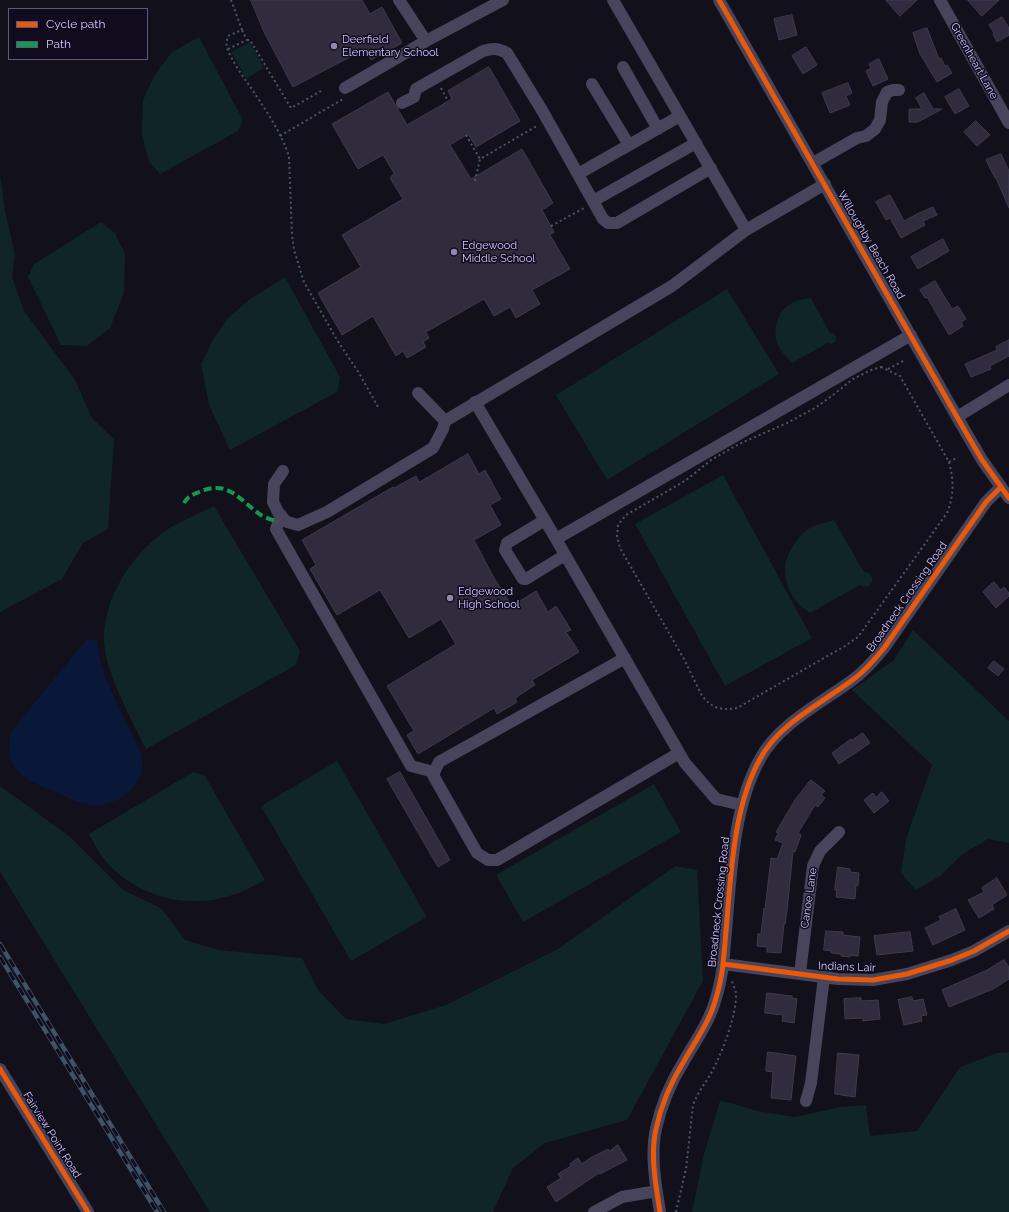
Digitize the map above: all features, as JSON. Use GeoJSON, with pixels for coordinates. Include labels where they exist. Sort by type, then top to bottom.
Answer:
{"type":"FeatureCollection","features":[{"type":"Feature","properties":{"kind":"street"},"geometry":{"type":"LineString","coordinates":[[399,0],[426,41]]}},
{"type":"Feature","properties":{"kind":"street"},"geometry":{"type":"LineString","coordinates":[[345,88],[426,41],[502,0]]}},
{"type":"Feature","properties":{"kind":"street"},"geometry":{"type":"LineString","coordinates":[[613,0],[746,230]]}},
{"type":"Feature","properties":{"kind":"street","name":"Willoughby Beach Road"},"geometry":{"type":"LineString","coordinates":[[719,0],[982,460],[1009,498]]}},
{"type":"Feature","properties":{"kind":"street","name":"Greenheart Lane"},"geometry":{"type":"LineString","coordinates":[[940,0],[1009,123]]}},
{"type":"Feature","properties":{"kind":"street"},"geometry":{"type":"LineString","coordinates":[[402,104],[414,97],[416,89],[483,51],[493,48],[500,49],[507,53],[578,174],[589,204],[608,224],[617,223],[710,168]]}},
{"type":"Feature","properties":{"kind":"street"},"geometry":{"type":"LineString","coordinates":[[623,67],[658,129]]}},
{"type":"Feature","properties":{"kind":"street"},"geometry":{"type":"LineString","coordinates":[[592,84],[629,145]]}},
{"type":"Feature","properties":{"kind":"street"},"geometry":{"type":"LineString","coordinates":[[813,163],[856,138],[866,136],[875,129],[880,120],[882,102],[887,92],[899,90]]}},
{"type":"Feature","properties":{"kind":"street"},"geometry":{"type":"LineString","coordinates":[[578,174],[680,116]]}},
{"type":"Feature","properties":{"kind":"street"},"geometry":{"type":"LineString","coordinates":[[589,204],[696,143]]}},
{"type":"Feature","properties":{"kind":"street"},"geometry":{"type":"LineString","coordinates":[[283,471],[274,484],[273,502],[287,522],[298,525],[327,512],[433,448],[443,429],[445,421],[672,286],[746,230],[825,184]]}},
{"type":"Feature","properties":{"kind":"street"},"geometry":{"type":"LineString","coordinates":[[556,538],[911,335]]}},
{"type":"Feature","properties":{"kind":"street"},"geometry":{"type":"LineString","coordinates":[[957,417],[1009,385]]}},
{"type":"Feature","properties":{"kind":"street"},"geometry":{"type":"LineString","coordinates":[[418,393],[445,421]]}},
{"type":"Feature","properties":{"kind":"street"},"geometry":{"type":"LineString","coordinates":[[475,402],[556,538],[685,763],[716,799],[742,805]]}},
{"type":"Feature","properties":{"kind":"street","name":"Broadneck Crossing Road"},"geometry":{"type":"LineString","coordinates":[[660,1212],[654,1153],[655,1130],[665,1098],[683,1062],[707,1022],[716,998],[723,964],[734,851],[742,805],[750,780],[760,758],[775,738],[800,717],[856,678],[874,661],[986,502],[1001,487]]}},
{"type":"Feature","properties":{"kind":"street"},"geometry":{"type":"LineString","coordinates":[[281,515],[276,529],[411,766],[434,772]]}},
{"type":"Feature","properties":{"kind":"street"},"geometry":{"type":"LineString","coordinates":[[545,520],[507,543],[505,550],[523,579],[526,579],[565,555]]}},
{"type":"Feature","properties":{"kind":"street"},"geometry":{"type":"LineString","coordinates":[[625,658],[439,762],[433,775],[478,853],[488,860],[497,860],[679,753]]}},
{"type":"Feature","properties":{"kind":"street","name":"Canoe Lane"},"geometry":{"type":"LineString","coordinates":[[800,974],[812,866],[820,851],[839,832]]}},
{"type":"Feature","properties":{"kind":"street","name":"Indians Lair"},"geometry":{"type":"LineString","coordinates":[[723,964],[838,979],[873,980],[907,974],[952,960],[974,951],[1009,931]]}},
{"type":"Feature","properties":{"kind":"street"},"geometry":{"type":"LineString","coordinates":[[806,1101],[811,1084],[824,977]]}},
{"type":"Feature","properties":{"kind":"street","name":"Fairview Point Road"},"geometry":{"type":"LineString","coordinates":[[0,1069],[88,1212]]}},
{"type":"Feature","properties":{"kind":"street"},"geometry":{"type":"LineString","coordinates":[[594,1212],[622,1197],[657,1191]]}},
{"type":"Feature","properties":{"kind":"path"},"geometry":{"type":"LineString","coordinates":[[231,0],[247,40],[250,40],[291,108],[321,91]]}},
{"type":"Feature","properties":{"kind":"path"},"geometry":{"type":"LineString","coordinates":[[242,30],[228,36],[227,47],[239,70],[287,147],[290,157],[292,235],[294,250],[304,282],[378,407]]}},
{"type":"Feature","properties":{"kind":"path"},"geometry":{"type":"LineString","coordinates":[[228,49],[247,40]]}},
{"type":"Feature","properties":{"kind":"path"},"geometry":{"type":"LineString","coordinates":[[435,78],[448,101]]}},
{"type":"Feature","properties":{"kind":"path"},"geometry":{"type":"LineString","coordinates":[[480,159],[537,126]]}},
{"type":"Feature","properties":{"kind":"path"},"geometry":{"type":"LineString","coordinates":[[466,135],[480,159],[475,181]]}},
{"type":"Feature","properties":{"kind":"path"},"geometry":{"type":"LineString","coordinates":[[551,226],[589,204]]}},
{"type":"Feature","properties":{"kind":"path"},"geometry":{"type":"LineString","coordinates":[[888,370],[903,360]]}},
{"type":"Feature","properties":{"kind":"path"},"geometry":{"type":"LineString","coordinates":[[882,367],[900,376],[949,462],[952,472],[953,494],[947,513],[858,637],[845,646],[736,708],[725,710],[712,705],[704,698],[684,659],[620,548],[617,536],[618,525],[626,515],[686,481],[711,460],[732,448],[788,423],[815,408],[853,379],[882,367]]}},
{"type":"Feature","properties":{"kind":"path"},"geometry":{"type":"LineString","coordinates":[[949,462],[958,457]]}},
{"type":"Feature","properties":{"kind":"path"},"geometry":{"type":"LineString","coordinates":[[676,1212],[686,1169],[693,1105],[720,1052],[731,1024],[735,1005],[736,993],[731,978],[723,964]]}},
{"type":"Feature","properties":{"kind":"green space"},"geometry":{"type":"Polygon","coordinates":[[[199,37],[243,120],[238,131],[160,174],[149,162],[142,135],[143,100],[154,76],[172,52],[199,37]]]}},
{"type":"Feature","properties":{"kind":"green space"},"geometry":{"type":"Polygon","coordinates":[[[250,42],[264,68],[246,79],[231,52],[250,42]]]}},
{"type":"Feature","properties":{"kind":"green space"},"geometry":{"type":"Polygon","coordinates":[[[0,174],[5,211],[15,254],[12,277],[24,311],[75,380],[92,418],[114,439],[108,529],[83,543],[62,579],[0,612],[0,174]]]}},
{"type":"Feature","properties":{"kind":"green space"},"geometry":{"type":"Polygon","coordinates":[[[101,222],[115,233],[125,254],[124,293],[110,328],[87,346],[61,345],[28,277],[34,264],[101,222]]]}},
{"type":"Feature","properties":{"kind":"green space"},"geometry":{"type":"Polygon","coordinates":[[[285,277],[340,377],[337,392],[230,450],[209,405],[201,364],[214,338],[228,318],[250,299],[285,277]]]}},
{"type":"Feature","properties":{"kind":"green space"},"geometry":{"type":"Polygon","coordinates":[[[727,289],[779,374],[607,480],[556,395],[727,289]]]}},
{"type":"Feature","properties":{"kind":"green space"},"geometry":{"type":"Polygon","coordinates":[[[811,298],[830,333],[833,333],[836,336],[836,339],[835,342],[831,344],[828,343],[792,363],[781,351],[776,339],[775,333],[777,322],[785,308],[797,301],[811,298]]]}},
{"type":"Feature","properties":{"kind":"green space"},"geometry":{"type":"Polygon","coordinates":[[[723,475],[812,638],[725,686],[635,524],[723,475]]]}},
{"type":"Feature","properties":{"kind":"green space"},"geometry":{"type":"Polygon","coordinates":[[[214,506],[300,651],[296,665],[146,749],[122,700],[108,663],[105,651],[104,634],[106,617],[119,583],[140,554],[152,541],[165,531],[214,506]]]}},
{"type":"Feature","properties":{"kind":"green space"},"geometry":{"type":"Polygon","coordinates":[[[834,520],[864,572],[869,573],[872,577],[872,582],[869,586],[863,587],[860,585],[810,613],[799,604],[788,586],[785,575],[787,557],[797,540],[806,530],[822,523],[834,520]]]}},
{"type":"Feature","properties":{"kind":"green space"},"geometry":{"type":"Polygon","coordinates":[[[913,630],[1009,721],[1009,843],[988,839],[963,854],[939,877],[916,890],[901,873],[906,839],[932,765],[852,690],[894,660],[913,630]]]}},
{"type":"Feature","properties":{"kind":"green space"},"geometry":{"type":"Polygon","coordinates":[[[337,761],[427,917],[351,961],[261,806],[337,761]]]}},
{"type":"Feature","properties":{"kind":"green space"},"geometry":{"type":"Polygon","coordinates":[[[193,772],[205,776],[265,880],[234,895],[213,900],[197,901],[166,898],[136,886],[111,867],[101,855],[89,834],[193,772]]]}},
{"type":"Feature","properties":{"kind":"green space"},"geometry":{"type":"Polygon","coordinates":[[[654,784],[681,832],[523,922],[496,875],[654,784]]]}},
{"type":"Feature","properties":{"kind":"green space"},"geometry":{"type":"Polygon","coordinates":[[[0,786],[69,836],[123,890],[161,908],[185,940],[219,950],[302,958],[318,990],[346,1019],[384,1024],[446,1005],[558,949],[675,866],[697,870],[703,981],[627,1120],[545,1143],[513,1168],[493,1212],[210,1212],[0,872],[0,786]]]}},
{"type":"Feature","properties":{"kind":"green space"},"geometry":{"type":"Polygon","coordinates":[[[1009,1052],[1009,1212],[692,1212],[704,1154],[720,1101],[757,1111],[795,1117],[840,1107],[866,1105],[870,1136],[917,1131],[960,1067],[997,1053],[1009,1052]]]}},
{"type":"Feature","properties":{"kind":"water"},"geometry":{"type":"Polygon","coordinates":[[[87,639],[97,640],[101,663],[109,685],[138,746],[142,758],[142,769],[138,782],[131,790],[114,802],[101,805],[78,802],[34,782],[17,771],[9,754],[9,743],[12,730],[87,639]]]}},
{"type":"Feature","properties":{"kind":"building","name":"Deerfield Elementary School"},"geometry":{"type":"Polygon","coordinates":[[[251,0],[362,0],[370,14],[382,7],[402,43],[371,60],[365,49],[293,87],[264,32],[251,0]]]}},
{"type":"Feature","properties":{"kind":"building"},"geometry":{"type":"Polygon","coordinates":[[[886,0],[917,0],[900,16],[886,0]]]}},
{"type":"Feature","properties":{"kind":"building"},"geometry":{"type":"Polygon","coordinates":[[[968,0],[999,0],[982,16],[968,0]]]}},
{"type":"Feature","properties":{"kind":"building"},"geometry":{"type":"Polygon","coordinates":[[[792,15],[797,35],[779,40],[774,19],[792,15]]]}},
{"type":"Feature","properties":{"kind":"building"},"geometry":{"type":"Polygon","coordinates":[[[1002,17],[1009,28],[1009,35],[997,42],[989,25],[1002,17]]]}},
{"type":"Feature","properties":{"kind":"building"},"geometry":{"type":"Polygon","coordinates":[[[927,28],[939,59],[941,58],[945,66],[947,65],[952,73],[937,82],[920,54],[913,33],[927,28]]]}},
{"type":"Feature","properties":{"kind":"building"},"geometry":{"type":"Polygon","coordinates":[[[806,47],[817,65],[803,74],[792,56],[806,47]]]}},
{"type":"Feature","properties":{"kind":"building"},"geometry":{"type":"Polygon","coordinates":[[[879,59],[888,79],[873,86],[866,71],[871,68],[869,64],[879,59]]]}},
{"type":"Feature","properties":{"kind":"building","name":"Edgewood Middle School"},"geometry":{"type":"Polygon","coordinates":[[[489,67],[520,121],[476,147],[468,134],[450,145],[471,179],[522,149],[553,203],[542,210],[554,232],[550,235],[570,269],[532,290],[540,304],[516,318],[510,307],[494,316],[484,299],[426,332],[429,338],[423,342],[426,347],[407,358],[403,351],[396,356],[373,316],[342,335],[318,293],[361,267],[342,235],[403,199],[390,178],[394,173],[383,155],[358,169],[332,124],[388,92],[407,125],[452,99],[448,91],[489,67]]]}},
{"type":"Feature","properties":{"kind":"building"},"geometry":{"type":"Polygon","coordinates":[[[848,83],[852,93],[846,96],[850,105],[830,113],[822,93],[848,83]]]}},
{"type":"Feature","properties":{"kind":"building"},"geometry":{"type":"Polygon","coordinates":[[[959,89],[969,106],[955,114],[945,97],[959,89]]]}},
{"type":"Feature","properties":{"kind":"building"},"geometry":{"type":"Polygon","coordinates":[[[924,93],[933,109],[942,109],[918,122],[909,122],[909,109],[922,109],[916,98],[924,93]]]}},
{"type":"Feature","properties":{"kind":"building"},"geometry":{"type":"Polygon","coordinates":[[[976,121],[990,135],[977,146],[964,132],[976,121]]]}},
{"type":"Feature","properties":{"kind":"building"},"geometry":{"type":"Polygon","coordinates":[[[1001,154],[1009,171],[1009,208],[996,178],[986,160],[1001,154]]]}},
{"type":"Feature","properties":{"kind":"building"},"geometry":{"type":"Polygon","coordinates":[[[890,195],[904,221],[933,207],[937,215],[923,221],[925,225],[901,238],[890,218],[886,220],[876,202],[890,195]]]}},
{"type":"Feature","properties":{"kind":"building"},"geometry":{"type":"Polygon","coordinates":[[[943,239],[949,251],[918,269],[911,257],[943,239]]]}},
{"type":"Feature","properties":{"kind":"building"},"geometry":{"type":"Polygon","coordinates":[[[935,281],[952,309],[958,306],[966,319],[961,322],[963,326],[949,335],[927,297],[925,298],[920,290],[935,281]]]}},
{"type":"Feature","properties":{"kind":"building"},"geometry":{"type":"Polygon","coordinates":[[[1009,340],[1009,356],[990,366],[991,369],[971,377],[965,364],[997,350],[996,347],[1009,340]]]}},
{"type":"Feature","properties":{"kind":"building","name":"Edgewood High School"},"geometry":{"type":"Polygon","coordinates":[[[468,454],[479,474],[485,470],[501,499],[490,505],[501,525],[474,540],[494,578],[512,606],[536,591],[548,612],[556,606],[571,630],[566,632],[579,652],[532,680],[535,685],[515,698],[517,702],[497,714],[494,708],[418,754],[407,735],[414,731],[387,686],[456,644],[441,619],[409,638],[380,590],[337,615],[310,569],[316,565],[302,540],[393,487],[394,488],[416,476],[419,482],[468,454]]]}},
{"type":"Feature","properties":{"kind":"building"},"geometry":{"type":"Polygon","coordinates":[[[994,582],[1001,590],[1004,587],[1009,593],[1009,596],[996,608],[983,592],[994,582]]]}},
{"type":"Feature","properties":{"kind":"building"},"geometry":{"type":"Polygon","coordinates":[[[994,661],[1004,669],[998,676],[988,668],[994,661]]]}},
{"type":"Feature","properties":{"kind":"building"},"geometry":{"type":"Polygon","coordinates":[[[863,733],[870,743],[839,764],[832,753],[851,739],[852,740],[863,733]]]}},
{"type":"Feature","properties":{"kind":"building"},"geometry":{"type":"Polygon","coordinates":[[[400,772],[450,860],[438,867],[387,779],[400,772]]]}},
{"type":"Feature","properties":{"kind":"building"},"geometry":{"type":"Polygon","coordinates":[[[811,780],[825,791],[821,795],[825,798],[818,807],[815,805],[798,833],[801,835],[795,852],[793,851],[781,953],[767,952],[767,947],[757,946],[758,934],[761,934],[764,908],[765,909],[771,858],[777,859],[783,843],[775,840],[778,833],[776,832],[795,800],[811,780]]]}},
{"type":"Feature","properties":{"kind":"building"},"geometry":{"type":"Polygon","coordinates":[[[882,792],[889,801],[874,813],[864,800],[873,793],[876,797],[882,792]]]}},
{"type":"Feature","properties":{"kind":"building"},"geometry":{"type":"Polygon","coordinates":[[[838,867],[850,869],[850,872],[859,873],[855,899],[836,897],[837,890],[835,890],[838,867]]]}},
{"type":"Feature","properties":{"kind":"building"},"geometry":{"type":"Polygon","coordinates":[[[997,878],[1007,895],[992,905],[994,909],[979,918],[968,900],[984,892],[982,888],[997,878]]]}},
{"type":"Feature","properties":{"kind":"building"},"geometry":{"type":"Polygon","coordinates":[[[956,909],[965,930],[933,945],[925,928],[941,920],[939,917],[956,909]]]}},
{"type":"Feature","properties":{"kind":"building"},"geometry":{"type":"Polygon","coordinates":[[[826,931],[843,932],[843,935],[860,937],[858,956],[841,956],[841,954],[831,953],[831,951],[824,950],[826,931]]]}},
{"type":"Feature","properties":{"kind":"building"},"geometry":{"type":"Polygon","coordinates":[[[910,932],[913,951],[877,955],[874,936],[910,932]]]}},
{"type":"Feature","properties":{"kind":"building"},"geometry":{"type":"Polygon","coordinates":[[[1004,960],[1009,967],[1009,979],[993,989],[949,1007],[942,990],[987,970],[1004,960]]]}},
{"type":"Feature","properties":{"kind":"building"},"geometry":{"type":"Polygon","coordinates":[[[767,993],[792,996],[792,998],[797,999],[794,1023],[782,1021],[783,1015],[765,1013],[767,993]]]}},
{"type":"Feature","properties":{"kind":"building"},"geometry":{"type":"Polygon","coordinates":[[[912,997],[913,1001],[923,999],[927,1015],[921,1016],[922,1021],[904,1025],[898,1000],[912,997]]]}},
{"type":"Feature","properties":{"kind":"building"},"geometry":{"type":"Polygon","coordinates":[[[861,998],[861,1001],[878,1000],[880,1019],[863,1021],[863,1018],[845,1019],[844,999],[861,998]]]}},
{"type":"Feature","properties":{"kind":"building"},"geometry":{"type":"Polygon","coordinates":[[[768,1052],[796,1056],[791,1100],[771,1098],[773,1072],[766,1071],[768,1052]]]}},
{"type":"Feature","properties":{"kind":"building"},"geometry":{"type":"Polygon","coordinates":[[[838,1053],[859,1055],[855,1097],[835,1094],[838,1053]]]}},
{"type":"Feature","properties":{"kind":"building"},"geometry":{"type":"Polygon","coordinates":[[[618,1145],[627,1160],[600,1174],[599,1173],[556,1202],[547,1187],[561,1178],[558,1174],[571,1166],[570,1164],[578,1158],[582,1164],[590,1158],[608,1149],[609,1151],[618,1145]]]}},
{"type":"Feature","properties":{"kind":"railway"},"geometry":{"type":"LineString","coordinates":[[0,944],[164,1212]]}},
{"type":"Feature","properties":{"kind":"railway"},"geometry":{"type":"LineString","coordinates":[[0,957],[157,1212]]}},
{"type":"Feature","properties":{"kind":"marked path"},"geometry":{"type":"LineString","coordinates":[[184,503],[194,494],[209,489],[218,488],[233,493],[261,515],[278,522]]}},
{"type":"Feature","properties":{"kind":"cycle path"},"geometry":{"type":"LineString","coordinates":[[719,0],[982,460],[1009,498]]}},
{"type":"Feature","properties":{"kind":"cycle path"},"geometry":{"type":"LineString","coordinates":[[660,1212],[655,1181],[654,1139],[656,1129],[671,1085],[706,1023],[718,990],[723,965],[735,842],[744,798],[751,778],[768,746],[778,735],[803,714],[859,675],[874,660],[884,648],[986,502],[1001,487]]}},
{"type":"Feature","properties":{"kind":"cycle path"},"geometry":{"type":"LineString","coordinates":[[723,964],[838,979],[873,980],[907,974],[952,960],[974,951],[1009,931]]}},
{"type":"Feature","properties":{"kind":"cycle path"},"geometry":{"type":"LineString","coordinates":[[0,1069],[88,1212]]}},
{"type":"Feature","properties":{"kind":"place","name":"Deerfield Elementary School"},"geometry":{"type":"Point","coordinates":[334,46]}},
{"type":"Feature","properties":{"kind":"place","name":"Edgewood Middle School"},"geometry":{"type":"Point","coordinates":[454,252]}},
{"type":"Feature","properties":{"kind":"place","name":"Edgewood High School"},"geometry":{"type":"Point","coordinates":[450,598]}}]}
